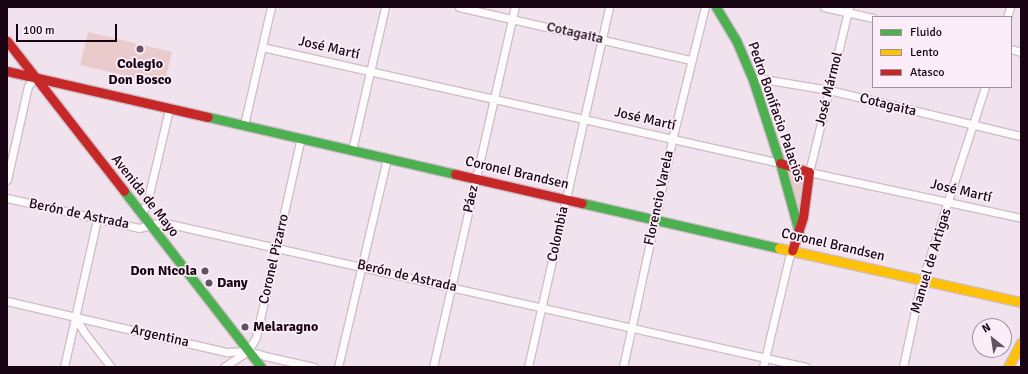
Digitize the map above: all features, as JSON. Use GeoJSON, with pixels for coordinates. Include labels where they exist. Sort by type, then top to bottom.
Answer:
{"type":"FeatureCollection","features":[{"type":"Feature","properties":{"kind":"street"},"geometry":{"type":"LineString","coordinates":[[244,125],[271,7]]}},
{"type":"Feature","properties":{"kind":"street"},"geometry":{"type":"LineString","coordinates":[[352,150],[384,7]]}},
{"type":"Feature","properties":{"kind":"street","name":"Cotagaita"},"geometry":{"type":"LineString","coordinates":[[459,7],[691,60]]}},
{"type":"Feature","properties":{"kind":"street","name":"Páez"},"geometry":{"type":"LineString","coordinates":[[433,367],[515,7]]}},
{"type":"Feature","properties":{"kind":"street","name":"Colombia"},"geometry":{"type":"LineString","coordinates":[[528,367],[609,7]]}},
{"type":"Feature","properties":{"kind":"street","name":"Florencio Varela"},"geometry":{"type":"LineString","coordinates":[[623,367],[672,140],[705,7]]}},
{"type":"Feature","properties":{"kind":"street","name":"Pedro Bonifacio Palacios"},"geometry":{"type":"LineString","coordinates":[[716,7],[736,40],[753,80],[780,163],[798,232]]}},
{"type":"Feature","properties":{"kind":"street"},"geometry":{"type":"LineString","coordinates":[[824,7],[848,10],[872,18]]}},
{"type":"Feature","properties":{"kind":"street","name":"José Mármol"},"geometry":{"type":"LineString","coordinates":[[809,172],[848,10]]}},
{"type":"Feature","properties":{"kind":"street","name":"Avenida de Mayo"},"geometry":{"type":"LineString","coordinates":[[7,41],[261,367]]}},
{"type":"Feature","properties":{"kind":"street","name":"José Martí"},"geometry":{"type":"LineString","coordinates":[[262,47],[780,163],[809,172],[1021,218]]}},
{"type":"Feature","properties":{"kind":"street","name":"Coronel Brandsen"},"geometry":{"type":"LineString","coordinates":[[7,71],[923,281],[1021,302]]}},
{"type":"Feature","properties":{"kind":"street"},"geometry":{"type":"LineString","coordinates":[[7,180],[28,86],[35,78]]}},
{"type":"Feature","properties":{"kind":"street","name":"Cotagaita"},"geometry":{"type":"LineString","coordinates":[[753,80],[763,79],[829,90],[973,126],[1021,136]]}},
{"type":"Feature","properties":{"kind":"street","name":"Manuel de Artigas"},"geometry":{"type":"LineString","coordinates":[[903,367],[923,281],[985,88]]}},
{"type":"Feature","properties":{"kind":"street"},"geometry":{"type":"LineString","coordinates":[[142,214],[148,203],[169,109]]}},
{"type":"Feature","properties":{"kind":"street","name":"Coronel Pizarro"},"geometry":{"type":"LineString","coordinates":[[224,367],[248,351],[256,337],[301,138]]}},
{"type":"Feature","properties":{"kind":"street"},"geometry":{"type":"LineString","coordinates":[[338,367],[387,158]]}},
{"type":"Feature","properties":{"kind":"street","name":"Pedro Bonifacio Palacios"},"geometry":{"type":"LineString","coordinates":[[792,250],[803,217],[809,172]]}},
{"type":"Feature","properties":{"kind":"street","name":"Berón de Astrada"},"geometry":{"type":"LineString","coordinates":[[7,198],[139,228],[161,222],[452,286],[806,367]]}},
{"type":"Feature","properties":{"kind":"street"},"geometry":{"type":"LineString","coordinates":[[64,367],[97,219]]}},
{"type":"Feature","properties":{"kind":"street"},"geometry":{"type":"LineString","coordinates":[[763,367],[792,250]]}},
{"type":"Feature","properties":{"kind":"street","name":"Argentina"},"geometry":{"type":"LineString","coordinates":[[7,301],[227,352],[248,351],[314,367]]}},
{"type":"Feature","properties":{"kind":"street"},"geometry":{"type":"LineString","coordinates":[[75,317],[84,332],[111,367]]}},
{"type":"Feature","properties":{"kind":"street"},"geometry":{"type":"LineString","coordinates":[[1008,367],[1021,343]]}},
{"type":"Feature","properties":{"kind":"shaded area"},"geometry":{"type":"Polygon","coordinates":[[[88,32],[172,52],[164,85],[80,65],[88,32]]]}},
{"type":"Feature","properties":{"kind":"shaded area"},"geometry":{"type":"Polygon","coordinates":[[[786,170],[801,174],[805,178],[802,205],[798,207],[786,174],[786,170]]]}},
{"type":"Feature","properties":{"kind":"traffic: fast"},"geometry":{"type":"LineString","coordinates":[[716,7],[736,40],[753,80],[780,163],[799,232]]}},
{"type":"Feature","properties":{"kind":"traffic: fast"},"geometry":{"type":"LineString","coordinates":[[208,117],[455,174]]}},
{"type":"Feature","properties":{"kind":"traffic: fast"},"geometry":{"type":"LineString","coordinates":[[124,191],[261,367]]}},
{"type":"Feature","properties":{"kind":"traffic: fast"},"geometry":{"type":"LineString","coordinates":[[582,203],[779,248]]}},
{"type":"Feature","properties":{"kind":"traffic: slow"},"geometry":{"type":"LineString","coordinates":[[779,248],[1021,302]]}},
{"type":"Feature","properties":{"kind":"traffic: slow"},"geometry":{"type":"LineString","coordinates":[[1008,367],[1021,343]]}},
{"type":"Feature","properties":{"kind":"traffic: jam"},"geometry":{"type":"LineString","coordinates":[[7,41],[124,191]]}},
{"type":"Feature","properties":{"kind":"traffic: jam"},"geometry":{"type":"LineString","coordinates":[[7,71],[208,117]]}},
{"type":"Feature","properties":{"kind":"traffic: jam"},"geometry":{"type":"LineString","coordinates":[[780,163],[809,172],[803,217],[792,250]]}},
{"type":"Feature","properties":{"kind":"traffic: jam"},"geometry":{"type":"LineString","coordinates":[[455,174],[582,203]]}},
{"type":"Feature","properties":{"kind":"place","name":"Colegio Don Bosco"},"geometry":{"type":"Point","coordinates":[140,49]}},
{"type":"Feature","properties":{"kind":"place","name":"Don Nicola"},"geometry":{"type":"Point","coordinates":[205,271]}},
{"type":"Feature","properties":{"kind":"place","name":"Dany"},"geometry":{"type":"Point","coordinates":[209,283]}},
{"type":"Feature","properties":{"kind":"place","name":"Melaragno"},"geometry":{"type":"Point","coordinates":[245,327]}}]}
